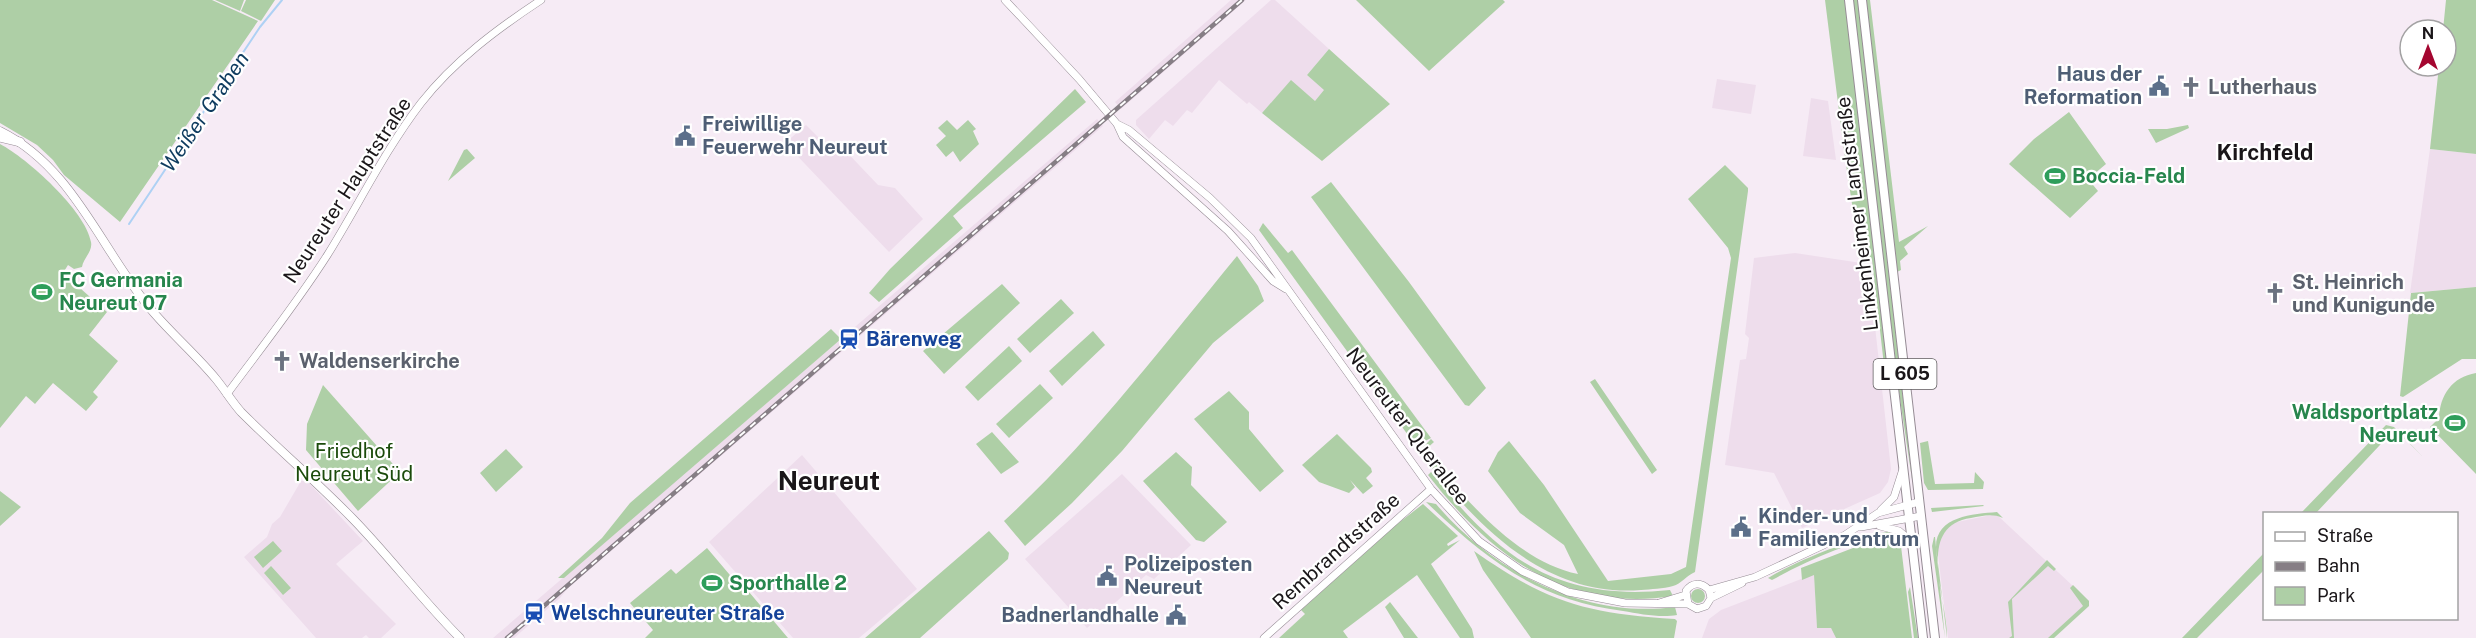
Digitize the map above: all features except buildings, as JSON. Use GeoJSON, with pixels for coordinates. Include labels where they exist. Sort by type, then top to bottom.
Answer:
{"type":"FeatureCollection","features":[{"type":"Feature","properties":{"kind":"highway"},"geometry":{"type":"LineString","coordinates":[[1,132],[20,142]]}},
{"type":"Feature","properties":{"kind":"main road","name":"Linkenheimer Landstraße"},"geometry":{"type":"LineString","coordinates":[[1849,0],[1923,638]]}},
{"type":"Feature","properties":{"kind":"main road","name":"Linkenheimer Landstraße"},"geometry":{"type":"LineString","coordinates":[[1862,0],[1935,638]]}},
{"type":"Feature","properties":{"kind":"main road"},"geometry":{"type":"LineString","coordinates":[[20,142],[44,161],[68,188],[127,279],[242,413],[353,519],[459,638]]}},
{"type":"Feature","properties":{"kind":"street","name":"Neureuter Hauptstraße"},"geometry":{"type":"LineString","coordinates":[[227,394],[320,267],[395,141],[422,103],[450,71],[490,36],[541,0]]}},
{"type":"Feature","properties":{"kind":"street","name":"Neureuter Querallee"},"geometry":{"type":"LineString","coordinates":[[1005,0],[1118,124],[1128,142],[1222,225],[1273,281],[1287,290]]}},
{"type":"Feature","properties":{"kind":"street","name":"Neureuter Querallee"},"geometry":{"type":"LineString","coordinates":[[1118,124],[1129,130],[1229,216],[1268,259],[1287,290],[1431,489],[1479,541],[1527,574],[1583,596],[1625,603],[1688,604],[1701,609],[1711,598],[1736,588],[1747,580],[1858,527],[1878,513],[1919,502]]}},
{"type":"Feature","properties":{"kind":"street"},"geometry":{"type":"LineString","coordinates":[[1878,513],[1893,497],[1903,469]]}},
{"type":"Feature","properties":{"kind":"street","name":"Rembrandtstraße"},"geometry":{"type":"LineString","coordinates":[[1264,638],[1431,489]]}},
{"type":"Feature","properties":{"kind":"street","name":"Neureuter Querallee"},"geometry":{"type":"LineString","coordinates":[[1858,527],[1921,516]]}},
{"type":"Feature","properties":{"kind":"street"},"geometry":{"type":"LineString","coordinates":[[1877,525],[1899,531],[1911,541]]}},
{"type":"Feature","properties":{"kind":"street","name":"Neureuter Querallee"},"geometry":{"type":"LineString","coordinates":[[1654,605],[1685,595],[1694,584],[1701,584],[1708,590],[1747,580]]}},
{"type":"Feature","properties":{"kind":"street"},"geometry":{"type":"LineString","coordinates":[[1708,590],[1711,598]]}},
{"type":"Feature","properties":{"kind":"street"},"geometry":{"type":"LineString","coordinates":[[1685,595],[1688,604]]}},
{"type":"Feature","properties":{"kind":"shaded area"},"geometry":{"type":"Polygon","coordinates":[[[1231,0],[1246,0],[1121,109],[1115,102],[1231,0]]]}},
{"type":"Feature","properties":{"kind":"shaded area"},"geometry":{"type":"Polygon","coordinates":[[[1271,0],[1275,0],[1329,49],[1307,75],[1325,90],[1315,101],[1291,81],[1262,113],[1249,102],[1247,104],[1219,80],[1192,113],[1187,110],[1173,126],[1165,120],[1149,139],[1136,125],[1136,120],[1271,0]]]}},
{"type":"Feature","properties":{"kind":"shaded area"},"geometry":{"type":"Polygon","coordinates":[[[1717,79],[1756,85],[1751,114],[1712,108],[1717,79]]]}},
{"type":"Feature","properties":{"kind":"shaded area"},"geometry":{"type":"Polygon","coordinates":[[[1811,98],[1828,101],[1836,160],[1803,156],[1811,98]]]}},
{"type":"Feature","properties":{"kind":"shaded area"},"geometry":{"type":"Polygon","coordinates":[[[1097,119],[1103,126],[568,588],[560,598],[514,638],[493,638],[1097,119]]]}},
{"type":"Feature","properties":{"kind":"shaded area"},"geometry":{"type":"Polygon","coordinates":[[[806,125],[832,151],[840,145],[878,185],[895,188],[923,219],[889,252],[785,143],[806,125]]]}},
{"type":"Feature","properties":{"kind":"shaded area"},"geometry":{"type":"Polygon","coordinates":[[[2430,149],[2476,154],[2476,287],[2410,293],[2430,149]]]}},
{"type":"Feature","properties":{"kind":"shaded area"},"geometry":{"type":"Polygon","coordinates":[[[1795,253],[1868,264],[1891,469],[1888,482],[1880,493],[1802,528],[1774,473],[1725,465],[1740,360],[1746,359],[1749,338],[1745,334],[1754,258],[1795,253]]]}},
{"type":"Feature","properties":{"kind":"shaded area"},"geometry":{"type":"Polygon","coordinates":[[[802,455],[917,589],[859,638],[793,638],[709,542],[802,455]]]}},
{"type":"Feature","properties":{"kind":"shaded area"},"geometry":{"type":"Polygon","coordinates":[[[1122,474],[1191,545],[1154,579],[1146,575],[1087,628],[1025,559],[1122,474]]]}},
{"type":"Feature","properties":{"kind":"shaded area"},"geometry":{"type":"Polygon","coordinates":[[[301,481],[307,481],[363,541],[336,564],[396,624],[381,638],[369,638],[366,635],[362,638],[316,638],[244,557],[267,537],[272,524],[280,517],[301,481]]]}},
{"type":"Feature","properties":{"kind":"shaded area"},"geometry":{"type":"Polygon","coordinates":[[[1996,514],[2089,601],[2053,638],[1948,638],[1937,546],[1944,531],[1952,523],[1996,514]]]}},
{"type":"Feature","properties":{"kind":"shaded area"},"geometry":{"type":"Polygon","coordinates":[[[1814,574],[1817,627],[1831,628],[1836,638],[1702,638],[1709,619],[1721,610],[1814,574]]]}},
{"type":"Feature","properties":{"kind":"green space"},"geometry":{"type":"Polygon","coordinates":[[[0,0],[212,0],[258,21],[120,222],[64,175],[53,160],[37,145],[0,123],[0,0]]]}},
{"type":"Feature","properties":{"kind":"green space"},"geometry":{"type":"Polygon","coordinates":[[[215,0],[244,0],[240,11],[215,0]]]}},
{"type":"Feature","properties":{"kind":"green space"},"geometry":{"type":"Polygon","coordinates":[[[246,0],[275,0],[261,21],[241,11],[246,0]]]}},
{"type":"Feature","properties":{"kind":"green space"},"geometry":{"type":"Polygon","coordinates":[[[1356,0],[1503,0],[1505,2],[1429,71],[1356,0]]]}},
{"type":"Feature","properties":{"kind":"green space"},"geometry":{"type":"Polygon","coordinates":[[[1825,0],[1845,0],[1887,360],[1886,383],[1872,260],[1855,247],[1857,237],[1825,0]]]}},
{"type":"Feature","properties":{"kind":"green space"},"geometry":{"type":"Polygon","coordinates":[[[1853,0],[1858,0],[1913,486],[1893,352],[1853,0]]]}},
{"type":"Feature","properties":{"kind":"green space"},"geometry":{"type":"Polygon","coordinates":[[[1866,0],[1870,0],[1899,242],[1928,226],[1904,247],[1908,254],[1900,261],[1901,270],[1897,272],[1866,0]]]}},
{"type":"Feature","properties":{"kind":"green space"},"geometry":{"type":"Polygon","coordinates":[[[2446,0],[2476,0],[2476,154],[2430,149],[2438,78],[2458,78],[2458,18],[2444,18],[2446,0]]]}},
{"type":"Feature","properties":{"kind":"green space"},"geometry":{"type":"Polygon","coordinates":[[[1329,49],[1390,104],[1322,161],[1262,113],[1291,80],[1315,101],[1324,90],[1307,75],[1329,49]]]}},
{"type":"Feature","properties":{"kind":"green space"},"geometry":{"type":"Polygon","coordinates":[[[1075,89],[1086,102],[953,216],[963,228],[879,302],[869,293],[890,269],[1075,89]]]}},
{"type":"Feature","properties":{"kind":"green space"},"geometry":{"type":"Polygon","coordinates":[[[2069,112],[2106,164],[2088,179],[2098,191],[2070,218],[2009,164],[2034,139],[2069,112]]]}},
{"type":"Feature","properties":{"kind":"green space"},"geometry":{"type":"Polygon","coordinates":[[[947,120],[957,130],[968,120],[976,129],[973,131],[979,144],[960,162],[953,151],[946,157],[936,145],[946,136],[938,128],[947,120]]]}},
{"type":"Feature","properties":{"kind":"green space"},"geometry":{"type":"Polygon","coordinates":[[[2188,125],[2189,128],[2156,143],[2148,129],[2167,129],[2188,125]]]}},
{"type":"Feature","properties":{"kind":"green space","name":"FC Germania Neureut 07"},"geometry":{"type":"Polygon","coordinates":[[[0,144],[25,161],[54,187],[87,229],[91,245],[82,267],[74,269],[68,265],[63,273],[107,312],[89,335],[118,361],[93,392],[98,397],[86,411],[53,383],[35,404],[26,396],[0,428],[0,144]]]}},
{"type":"Feature","properties":{"kind":"green space"},"geometry":{"type":"Polygon","coordinates":[[[467,149],[475,158],[448,181],[464,150],[467,149]]]}},
{"type":"Feature","properties":{"kind":"green space"},"geometry":{"type":"Polygon","coordinates":[[[1725,165],[1748,188],[1748,191],[1695,572],[1676,585],[1641,590],[1606,589],[1573,582],[1542,568],[1514,550],[1487,528],[1440,478],[1419,451],[1431,439],[1434,442],[1425,450],[1474,507],[1513,542],[1555,567],[1578,574],[1564,545],[1520,513],[1488,471],[1498,452],[1509,441],[1544,485],[1608,581],[1671,574],[1686,567],[1731,258],[1728,248],[1688,199],[1725,165]]]}},
{"type":"Feature","properties":{"kind":"green space"},"geometry":{"type":"Polygon","coordinates":[[[1331,182],[1409,282],[1486,388],[1469,406],[1465,405],[1311,197],[1331,182]]]}},
{"type":"Feature","properties":{"kind":"green space"},"geometry":{"type":"Polygon","coordinates":[[[1263,223],[1288,253],[1292,250],[1431,438],[1421,443],[1413,442],[1259,230],[1263,223]]]}},
{"type":"Feature","properties":{"kind":"green space"},"geometry":{"type":"Polygon","coordinates":[[[1237,256],[1258,286],[1264,301],[1213,343],[1122,451],[1072,503],[1025,546],[1004,521],[1067,459],[1237,256]]]}},
{"type":"Feature","properties":{"kind":"green space"},"geometry":{"type":"Polygon","coordinates":[[[1002,284],[1020,303],[944,374],[923,351],[1002,284]]]}},
{"type":"Feature","properties":{"kind":"green space"},"geometry":{"type":"Polygon","coordinates":[[[2476,287],[2476,359],[2462,359],[2403,397],[2400,396],[2411,293],[2476,287]]]}},
{"type":"Feature","properties":{"kind":"green space"},"geometry":{"type":"Polygon","coordinates":[[[1061,299],[1074,313],[1030,353],[1017,339],[1061,299]]]}},
{"type":"Feature","properties":{"kind":"green space"},"geometry":{"type":"Polygon","coordinates":[[[831,329],[841,339],[564,578],[558,578],[602,538],[630,503],[831,329]]]}},
{"type":"Feature","properties":{"kind":"green space"},"geometry":{"type":"Polygon","coordinates":[[[1093,331],[1105,345],[1062,386],[1049,371],[1093,331]]]}},
{"type":"Feature","properties":{"kind":"green space"},"geometry":{"type":"Polygon","coordinates":[[[1009,346],[1022,361],[978,401],[965,387],[1009,346]]]}},
{"type":"Feature","properties":{"kind":"green space","name":"Waldsportplatz Neureut"},"geometry":{"type":"Polygon","coordinates":[[[2476,373],[2476,474],[2430,427],[2439,418],[2442,402],[2449,388],[2460,378],[2476,373]]]}},
{"type":"Feature","properties":{"kind":"green space"},"geometry":{"type":"Polygon","coordinates":[[[1595,379],[1657,470],[1652,474],[1590,382],[1595,379]]]}},
{"type":"Feature","properties":{"kind":"green space"},"geometry":{"type":"Polygon","coordinates":[[[1040,384],[1053,398],[1009,438],[996,424],[1040,384]]]}},
{"type":"Feature","properties":{"kind":"green space","name":"Friedhof Neureut Süd"},"geometry":{"type":"Polygon","coordinates":[[[323,385],[400,472],[358,511],[306,450],[307,424],[323,385]]]}},
{"type":"Feature","properties":{"kind":"green space"},"geometry":{"type":"Polygon","coordinates":[[[1229,391],[1249,412],[1249,429],[1284,471],[1260,492],[1194,419],[1229,391]]]}},
{"type":"Feature","properties":{"kind":"green space"},"geometry":{"type":"Polygon","coordinates":[[[2386,425],[2394,427],[2423,457],[2395,429],[2317,512],[2302,512],[2386,425]]]}},
{"type":"Feature","properties":{"kind":"green space"},"geometry":{"type":"Polygon","coordinates":[[[992,432],[1019,462],[1001,474],[976,444],[992,432]]]}},
{"type":"Feature","properties":{"kind":"green space"},"geometry":{"type":"Polygon","coordinates":[[[1337,434],[1371,468],[1372,472],[1366,478],[1373,486],[1363,494],[1350,480],[1355,487],[1349,493],[1319,482],[1302,465],[1337,434]]]}},
{"type":"Feature","properties":{"kind":"green space"},"geometry":{"type":"Polygon","coordinates":[[[1928,441],[1935,484],[1974,483],[1975,472],[1984,482],[1983,489],[1928,490],[1924,483],[1920,443],[1928,441]]]}},
{"type":"Feature","properties":{"kind":"green space"},"geometry":{"type":"Polygon","coordinates":[[[506,449],[523,467],[496,492],[480,473],[506,449]]]}},
{"type":"Feature","properties":{"kind":"green space"},"geometry":{"type":"Polygon","coordinates":[[[1176,452],[1192,467],[1191,485],[1227,522],[1204,542],[1196,540],[1143,481],[1176,452]]]}},
{"type":"Feature","properties":{"kind":"green space"},"geometry":{"type":"Polygon","coordinates":[[[1431,472],[1481,528],[1506,550],[1533,568],[1562,581],[1594,589],[1630,592],[1670,590],[1673,596],[1634,599],[1598,596],[1565,586],[1534,572],[1505,553],[1477,530],[1428,475],[1431,472]]]}},
{"type":"Feature","properties":{"kind":"green space"},"geometry":{"type":"Polygon","coordinates":[[[0,491],[21,507],[0,526],[0,491]]]}},
{"type":"Feature","properties":{"kind":"green space"},"geometry":{"type":"Polygon","coordinates":[[[1426,502],[1436,504],[1485,550],[1513,570],[1543,586],[1575,598],[1607,606],[1641,609],[1675,607],[1677,615],[1650,615],[1592,606],[1539,587],[1492,559],[1426,502]]]}},
{"type":"Feature","properties":{"kind":"green space"},"geometry":{"type":"Polygon","coordinates":[[[1423,504],[1458,536],[1447,544],[1448,546],[1460,540],[1431,564],[1472,629],[1474,638],[1460,638],[1417,575],[1343,631],[1348,638],[1279,638],[1305,614],[1301,610],[1396,525],[1423,504]]]}},
{"type":"Feature","properties":{"kind":"green space"},"geometry":{"type":"Polygon","coordinates":[[[1983,505],[1932,512],[1931,508],[1983,505]]]}},
{"type":"Feature","properties":{"kind":"green space"},"geometry":{"type":"Polygon","coordinates":[[[1997,512],[2003,518],[1983,516],[1954,524],[1943,535],[1938,564],[1936,547],[1938,537],[1949,523],[1967,516],[1997,512]]]}},
{"type":"Feature","properties":{"kind":"green space"},"geometry":{"type":"Polygon","coordinates":[[[989,531],[1009,553],[1008,559],[920,638],[865,638],[989,531]]]}},
{"type":"Feature","properties":{"kind":"green space"},"geometry":{"type":"Polygon","coordinates":[[[1888,532],[1895,533],[1847,546],[1816,558],[1772,580],[1768,578],[1826,550],[1888,532]]]}},
{"type":"Feature","properties":{"kind":"green space"},"geometry":{"type":"Polygon","coordinates":[[[1889,537],[1896,539],[1901,546],[1912,638],[1836,638],[1831,628],[1817,628],[1814,575],[1802,580],[1801,568],[1866,543],[1889,537]]]}},
{"type":"Feature","properties":{"kind":"green space"},"geometry":{"type":"Polygon","coordinates":[[[1935,537],[1945,638],[1932,546],[1935,537]]]}},
{"type":"Feature","properties":{"kind":"green space"},"geometry":{"type":"Polygon","coordinates":[[[273,541],[282,551],[263,568],[254,557],[273,541]]]}},
{"type":"Feature","properties":{"kind":"green space"},"geometry":{"type":"Polygon","coordinates":[[[707,548],[788,638],[645,638],[653,630],[630,603],[671,569],[676,574],[707,548]]]}},
{"type":"Feature","properties":{"kind":"green space"},"geometry":{"type":"Polygon","coordinates":[[[1474,551],[1524,583],[1568,602],[1616,613],[1675,619],[1677,621],[1674,638],[1531,638],[1483,570],[1474,551]]]}},
{"type":"Feature","properties":{"kind":"green space"},"geometry":{"type":"Polygon","coordinates":[[[2263,554],[2263,571],[2197,638],[2182,638],[2263,554]]]}},
{"type":"Feature","properties":{"kind":"green space"},"geometry":{"type":"Polygon","coordinates":[[[2047,560],[2056,569],[2054,571],[2048,566],[2012,599],[2014,638],[2009,638],[2012,636],[2008,602],[2047,560]]]}},
{"type":"Feature","properties":{"kind":"green space"},"geometry":{"type":"Polygon","coordinates":[[[271,566],[291,588],[283,595],[264,573],[271,566]]]}},
{"type":"Feature","properties":{"kind":"green space"},"geometry":{"type":"Polygon","coordinates":[[[2073,585],[2089,601],[2089,606],[2054,638],[2048,638],[2083,606],[2070,588],[2073,585]]]}},
{"type":"Feature","properties":{"kind":"green space"},"geometry":{"type":"Polygon","coordinates":[[[1910,587],[1918,638],[1914,638],[1908,592],[1910,587]]]}},
{"type":"Feature","properties":{"kind":"green space"},"geometry":{"type":"Polygon","coordinates":[[[1695,589],[1701,589],[1705,596],[1701,603],[1695,603],[1691,599],[1691,593],[1695,589]]]}},
{"type":"Feature","properties":{"kind":"green space"},"geometry":{"type":"Polygon","coordinates":[[[1390,602],[1418,638],[1404,638],[1385,607],[1390,602]]]}},
{"type":"Feature","properties":{"kind":"waterway","name":"Weißer Graben"},"geometry":{"type":"LineString","coordinates":[[129,224],[260,27],[282,0]]}},
{"type":"Feature","properties":{"kind":"railway"},"geometry":{"type":"LineString","coordinates":[[507,638],[1242,0]]}},
{"type":"Feature","properties":{"kind":"place","name":"Haus der Reformation"},"geometry":{"type":"Point","coordinates":[2159,86]}},
{"type":"Feature","properties":{"kind":"place","name":"Lutherhaus"},"geometry":{"type":"Point","coordinates":[2191,87]}},
{"type":"Feature","properties":{"kind":"place","name":"Freiwillige Feuerwehr Neureut"},"geometry":{"type":"Point","coordinates":[685,136]}},
{"type":"Feature","properties":{"kind":"place","name":"Boccia-Feld"},"geometry":{"type":"Point","coordinates":[2055,176]}},
{"type":"Feature","properties":{"kind":"place","name":"FC Germania Neureut 07"},"geometry":{"type":"Point","coordinates":[42,292]}},
{"type":"Feature","properties":{"kind":"place","name":"St. Heinrich und Kunigunde"},"geometry":{"type":"Point","coordinates":[2275,293]}},
{"type":"Feature","properties":{"kind":"place","name":"Bärenweg"},"geometry":{"type":"Point","coordinates":[849,339]}},
{"type":"Feature","properties":{"kind":"place","name":"Waldenserkirche"},"geometry":{"type":"Point","coordinates":[282,361]}},
{"type":"Feature","properties":{"kind":"place","name":"Waldsportplatz Neureut"},"geometry":{"type":"Point","coordinates":[2455,423]}},
{"type":"Feature","properties":{"kind":"place","name":"Kinder- und Familienzentrum"},"geometry":{"type":"Point","coordinates":[1741,527]}},
{"type":"Feature","properties":{"kind":"place","name":"Polizeiposten Neureut"},"geometry":{"type":"Point","coordinates":[1107,576]}},
{"type":"Feature","properties":{"kind":"place","name":"Sporthalle 2"},"geometry":{"type":"Point","coordinates":[712,583]}},
{"type":"Feature","properties":{"kind":"place","name":"Welschneureuter Straße"},"geometry":{"type":"Point","coordinates":[534,613]}},
{"type":"Feature","properties":{"kind":"place","name":"Badnerlandhalle"},"geometry":{"type":"Point","coordinates":[1176,615]}},
{"type":"Feature","properties":{"kind":"district","name":"Kirchfeld"},"geometry":{"type":"Point","coordinates":[2265,152]}},
{"type":"Feature","properties":{"kind":"district","name":"Neureut"},"geometry":{"type":"Point","coordinates":[829,481]}}]}
